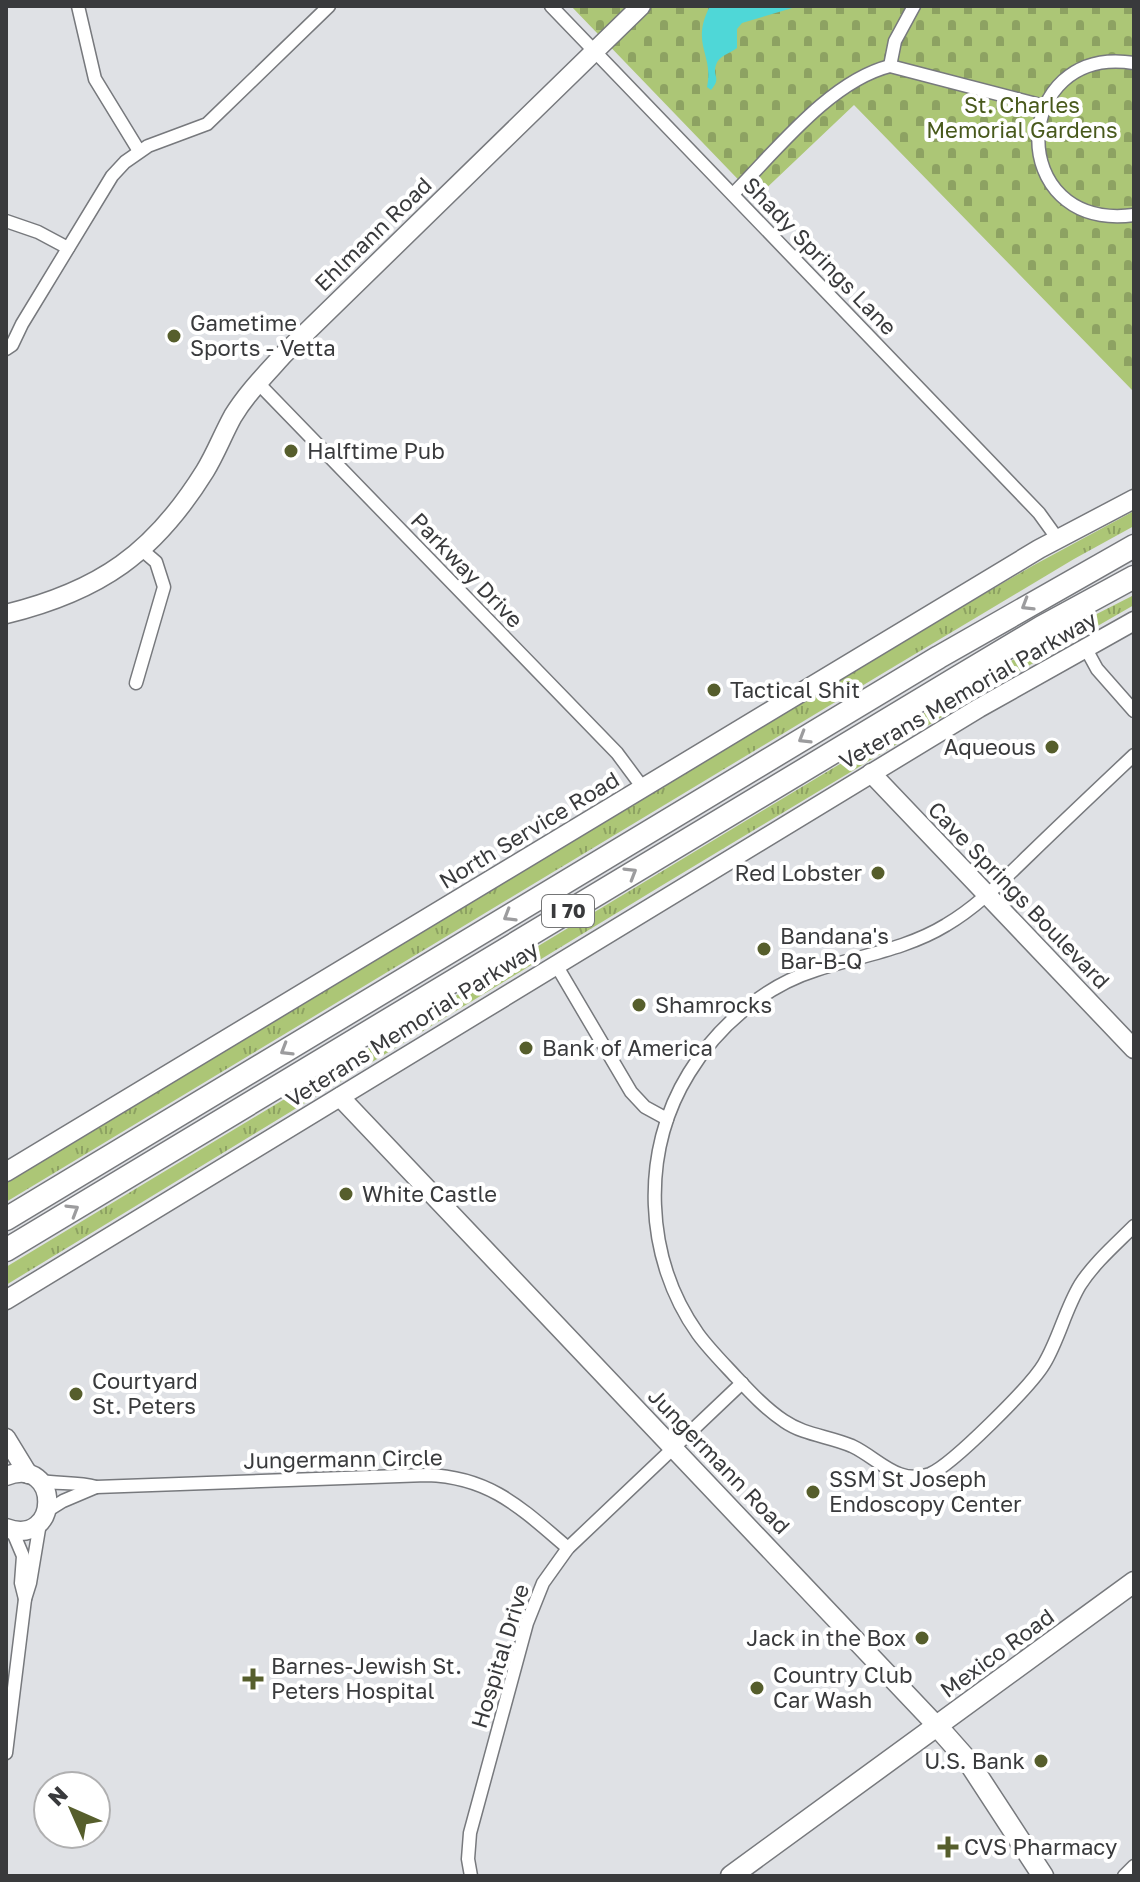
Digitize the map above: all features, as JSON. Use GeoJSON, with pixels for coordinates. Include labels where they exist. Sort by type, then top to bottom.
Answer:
{"type":"FeatureCollection","features":[{"type":"Feature","properties":{"kind":"highway","name":"I 70"},"geometry":{"type":"LineString","coordinates":[[6,1219],[926,665],[1134,546]]}},
{"type":"Feature","properties":{"kind":"highway","name":"I 70"},"geometry":{"type":"LineString","coordinates":[[6,1250],[941,686],[1134,577]]}},
{"type":"Feature","properties":{"kind":"main road","name":"Mexico Road"},"geometry":{"type":"LineString","coordinates":[[731,1876],[1134,1582]]}},
{"type":"Feature","properties":{"kind":"main road","name":"Jungermann Road"},"geometry":{"type":"LineString","coordinates":[[937,1726],[968,1761],[1043,1876]]}},
{"type":"Feature","properties":{"kind":"street"},"geometry":{"type":"LineString","coordinates":[[78,6],[95,79],[139,151]]}},
{"type":"Feature","properties":{"kind":"street"},"geometry":{"type":"LineString","coordinates":[[6,349],[18,335],[112,176],[139,151],[207,124],[329,6]]}},
{"type":"Feature","properties":{"kind":"street","name":"Shady Springs Lane"},"geometry":{"type":"LineString","coordinates":[[551,6],[1039,513],[1057,538]]}},
{"type":"Feature","properties":{"kind":"street","name":"Ehlmann Road"},"geometry":{"type":"LineString","coordinates":[[6,614],[82,590],[142,550],[184,503],[207,468],[233,416],[284,354],[641,6]]}},
{"type":"Feature","properties":{"kind":"street"},"geometry":{"type":"LineString","coordinates":[[890,66],[895,41],[914,6]]}},
{"type":"Feature","properties":{"kind":"street"},"geometry":{"type":"LineString","coordinates":[[1134,63],[1117,60],[1095,63],[1074,72],[1057,87],[1044,106],[1038,127],[1037,149],[1043,171],[1055,190],[1072,204],[1092,214],[1114,217],[1134,215]]}},
{"type":"Feature","properties":{"kind":"street"},"geometry":{"type":"LineString","coordinates":[[733,194],[830,97],[871,71],[890,66],[1044,106]]}},
{"type":"Feature","properties":{"kind":"street"},"geometry":{"type":"LineString","coordinates":[[6,221],[38,232],[68,248]]}},
{"type":"Feature","properties":{"kind":"street","name":"Parkway Drive"},"geometry":{"type":"LineString","coordinates":[[258,383],[617,753],[643,788]]}},
{"type":"Feature","properties":{"kind":"street","name":"North Service Road"},"geometry":{"type":"LineString","coordinates":[[6,1172],[1057,538],[1134,499]]}},
{"type":"Feature","properties":{"kind":"street"},"geometry":{"type":"LineString","coordinates":[[136,683],[164,587],[156,562],[142,550]]}},
{"type":"Feature","properties":{"kind":"street","name":"Veterans Memorial Parkway"},"geometry":{"type":"LineString","coordinates":[[6,1300],[555,963],[871,773],[1134,621]]}},
{"type":"Feature","properties":{"kind":"street"},"geometry":{"type":"LineString","coordinates":[[1085,647],[1097,669],[1134,711]]}},
{"type":"Feature","properties":{"kind":"street"},"geometry":{"type":"LineString","coordinates":[[1134,755],[987,895],[945,926],[924,936],[811,971],[755,1002],[735,1017],[708,1045],[687,1076],[667,1119],[655,1169],[654,1206],[660,1249],[676,1296],[714,1354],[770,1411],[788,1424],[848,1444],[900,1476],[911,1477],[930,1474],[947,1463],[1028,1386],[1055,1344],[1081,1282],[1134,1226]]}},
{"type":"Feature","properties":{"kind":"street","name":"Cave Springs Boulevard"},"geometry":{"type":"LineString","coordinates":[[871,773],[1134,1049]]}},
{"type":"Feature","properties":{"kind":"street"},"geometry":{"type":"LineString","coordinates":[[555,963],[631,1092],[645,1107],[667,1119]]}},
{"type":"Feature","properties":{"kind":"street","name":"Jungermann Road"},"geometry":{"type":"LineString","coordinates":[[340,1097],[937,1726]]}},
{"type":"Feature","properties":{"kind":"street","name":"Hospital Drive"},"geometry":{"type":"LineString","coordinates":[[471,1876],[468,1859],[470,1833],[527,1623],[543,1583],[568,1548],[742,1383]]}},
{"type":"Feature","properties":{"kind":"street"},"geometry":{"type":"LineString","coordinates":[[6,1438],[48,1497],[25,1599],[6,1753]]}},
{"type":"Feature","properties":{"kind":"street"},"geometry":{"type":"LineString","coordinates":[[6,1476],[15,1473],[34,1478]]}},
{"type":"Feature","properties":{"kind":"street","name":"Jungermann Circle"},"geometry":{"type":"LineString","coordinates":[[34,1478],[96,1487],[427,1475],[452,1477],[498,1492],[568,1548]]}},
{"type":"Feature","properties":{"kind":"street","name":"Jungermann Circle"},"geometry":{"type":"LineString","coordinates":[[43,1517],[63,1501],[96,1487]]}},
{"type":"Feature","properties":{"kind":"street"},"geometry":{"type":"LineString","coordinates":[[9,1529],[28,1530],[43,1517]]}},
{"type":"Feature","properties":{"kind":"street"},"geometry":{"type":"LineString","coordinates":[[9,1529],[23,1556],[21,1583],[25,1599]]}},
{"type":"Feature","properties":{"kind":"street"},"geometry":{"type":"LineString","coordinates":[[1124,1876],[1134,1866]]}},
{"type":"Feature","properties":{"kind":"green space","name":"St. Charles Memorial Gardens"},"geometry":{"type":"Polygon","coordinates":[[[571,6],[1134,6],[1134,392],[854,105],[756,198],[571,6]]]}},
{"type":"Feature","properties":{"kind":"green space"},"geometry":{"type":"Polygon","coordinates":[[[1134,511],[1134,526],[885,672],[6,1202],[6,1183],[970,602],[1134,511]]]}},
{"type":"Feature","properties":{"kind":"green space"},"geometry":{"type":"Polygon","coordinates":[[[1134,595],[1134,605],[661,886],[6,1285],[6,1267],[1004,665],[1134,595]]]}},
{"type":"Feature","properties":{"kind":"water"},"geometry":{"type":"Polygon","coordinates":[[[710,6],[799,6],[742,23],[737,29],[737,48],[717,62],[716,82],[711,90],[707,87],[708,65],[702,40],[704,19],[710,6]]]}},
{"type":"Feature","properties":{"kind":"place","name":"Gametime Sports - Vetta"},"geometry":{"type":"Point","coordinates":[174,336]}},
{"type":"Feature","properties":{"kind":"place","name":"Halftime Pub"},"geometry":{"type":"Point","coordinates":[291,451]}},
{"type":"Feature","properties":{"kind":"place","name":"Tactical Shit"},"geometry":{"type":"Point","coordinates":[714,690]}},
{"type":"Feature","properties":{"kind":"place","name":"Aqueous"},"geometry":{"type":"Point","coordinates":[1052,747]}},
{"type":"Feature","properties":{"kind":"place","name":"Red Lobster"},"geometry":{"type":"Point","coordinates":[878,873]}},
{"type":"Feature","properties":{"kind":"place","name":"Bandana's Bar-B-Q"},"geometry":{"type":"Point","coordinates":[764,949]}},
{"type":"Feature","properties":{"kind":"place","name":"Shamrocks"},"geometry":{"type":"Point","coordinates":[639,1005]}},
{"type":"Feature","properties":{"kind":"place","name":"Bank of America"},"geometry":{"type":"Point","coordinates":[526,1048]}},
{"type":"Feature","properties":{"kind":"place","name":"White Castle"},"geometry":{"type":"Point","coordinates":[346,1194]}},
{"type":"Feature","properties":{"kind":"place","name":"Courtyard St. Peters"},"geometry":{"type":"Point","coordinates":[76,1394]}},
{"type":"Feature","properties":{"kind":"place","name":"SSM St Joseph Endoscopy Center"},"geometry":{"type":"Point","coordinates":[813,1492]}},
{"type":"Feature","properties":{"kind":"place","name":"Jack in the Box"},"geometry":{"type":"Point","coordinates":[922,1638]}},
{"type":"Feature","properties":{"kind":"place","name":"Barnes-Jewish St. Peters Hospital"},"geometry":{"type":"Point","coordinates":[253,1679]}},
{"type":"Feature","properties":{"kind":"place","name":"Country Club Car Wash"},"geometry":{"type":"Point","coordinates":[757,1688]}},
{"type":"Feature","properties":{"kind":"place","name":"U.S. Bank"},"geometry":{"type":"Point","coordinates":[1041,1761]}},
{"type":"Feature","properties":{"kind":"place","name":"CVS Pharmacy"},"geometry":{"type":"Point","coordinates":[948,1847]}}]}
